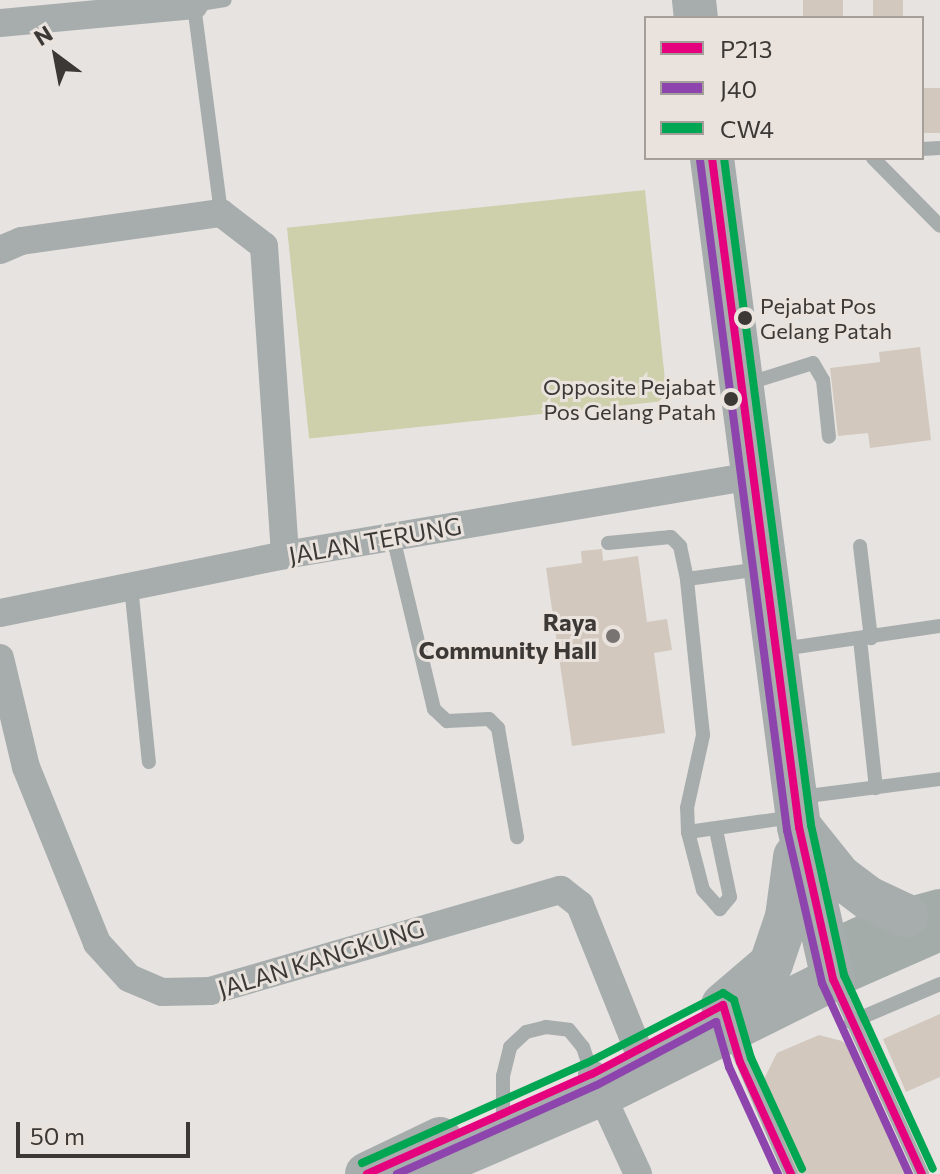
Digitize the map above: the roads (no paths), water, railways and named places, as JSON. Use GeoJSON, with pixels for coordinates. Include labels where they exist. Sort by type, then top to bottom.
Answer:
{"type":"FeatureCollection","features":[{"type":"Feature","properties":{"kind":"main road"},"geometry":{"type":"LineString","coordinates":[[712,160],[798,813],[830,965]]}},
{"type":"Feature","properties":{"kind":"main road"},"geometry":{"type":"LineString","coordinates":[[798,813],[839,876],[870,899],[929,918]]}},
{"type":"Feature","properties":{"kind":"main road"},"geometry":{"type":"LineString","coordinates":[[726,1017],[771,964],[787,917],[798,813]]}},
{"type":"Feature","properties":{"kind":"main road"},"geometry":{"type":"LineString","coordinates":[[367,1174],[597,1084],[929,918]]}},
{"type":"Feature","properties":{"kind":"main road"},"geometry":{"type":"LineString","coordinates":[[416,1174],[503,1123]]}},
{"type":"Feature","properties":{"kind":"street"},"geometry":{"type":"LineString","coordinates":[[0,23],[194,5]]}},
{"type":"Feature","properties":{"kind":"street"},"geometry":{"type":"LineString","coordinates":[[0,250],[21,241],[221,213],[264,246],[285,555]]}},
{"type":"Feature","properties":{"kind":"street","name":"JALAN TERUNG"},"geometry":{"type":"LineString","coordinates":[[0,613],[285,555],[752,476]]}},
{"type":"Feature","properties":{"kind":"street","name":"JALAN KANGKUNG"},"geometry":{"type":"LineString","coordinates":[[0,658],[26,767],[97,943],[129,978],[162,992],[210,991],[561,890],[580,905],[641,1061]]}},
{"type":"Feature","properties":{"kind":"street"},"geometry":{"type":"LineString","coordinates":[[597,1084],[638,1174]]}},
{"type":"Feature","properties":{"kind":"lane"},"geometry":{"type":"LineString","coordinates":[[221,213],[194,5],[225,0]]}},
{"type":"Feature","properties":{"kind":"lane"},"geometry":{"type":"LineString","coordinates":[[875,160],[940,226]]}},
{"type":"Feature","properties":{"kind":"lane"},"geometry":{"type":"LineString","coordinates":[[742,385],[813,363],[821,370],[829,437]]}},
{"type":"Feature","properties":{"kind":"lane"},"geometry":{"type":"LineString","coordinates":[[393,537],[434,709],[447,721],[489,719],[498,728],[517,837]]}},
{"type":"Feature","properties":{"kind":"lane"},"geometry":{"type":"LineString","coordinates":[[608,543],[671,537],[680,546],[687,579],[703,735],[687,808],[688,832],[703,890],[720,909],[730,897],[716,830]]}},
{"type":"Feature","properties":{"kind":"lane"},"geometry":{"type":"LineString","coordinates":[[860,546],[876,788]]}},
{"type":"Feature","properties":{"kind":"lane"},"geometry":{"type":"LineString","coordinates":[[687,579],[765,568]]}},
{"type":"Feature","properties":{"kind":"lane"},"geometry":{"type":"LineString","coordinates":[[131,586],[149,762]]}},
{"type":"Feature","properties":{"kind":"lane"},"geometry":{"type":"LineString","coordinates":[[776,649],[940,626]]}},
{"type":"Feature","properties":{"kind":"lane"},"geometry":{"type":"LineString","coordinates":[[688,832],[716,830],[798,813],[876,788],[940,779]]}},
{"type":"Feature","properties":{"kind":"lane"},"geometry":{"type":"LineString","coordinates":[[830,965],[851,1022],[922,1174]]}},
{"type":"Feature","properties":{"kind":"lane"},"geometry":{"type":"LineString","coordinates":[[851,1022],[940,984]]}},
{"type":"Feature","properties":{"kind":"lane"},"geometry":{"type":"LineString","coordinates":[[726,1017],[791,1174]]}},
{"type":"Feature","properties":{"kind":"lane"},"geometry":{"type":"LineString","coordinates":[[503,1123],[510,1047],[526,1032],[546,1027],[569,1030],[583,1047],[597,1084]]}},
{"type":"Feature","properties":{"kind":"place","name":"Pejabat Pos Gelang Patah"},"geometry":{"type":"Point","coordinates":[745,318]}},
{"type":"Feature","properties":{"kind":"place","name":"Opposite Pejabat Pos Gelang Patah"},"geometry":{"type":"Point","coordinates":[731,399]}},
{"type":"Feature","properties":{"kind":"place","name":"Raya Community Hall"},"geometry":{"type":"Point","coordinates":[613,636]}}]}
